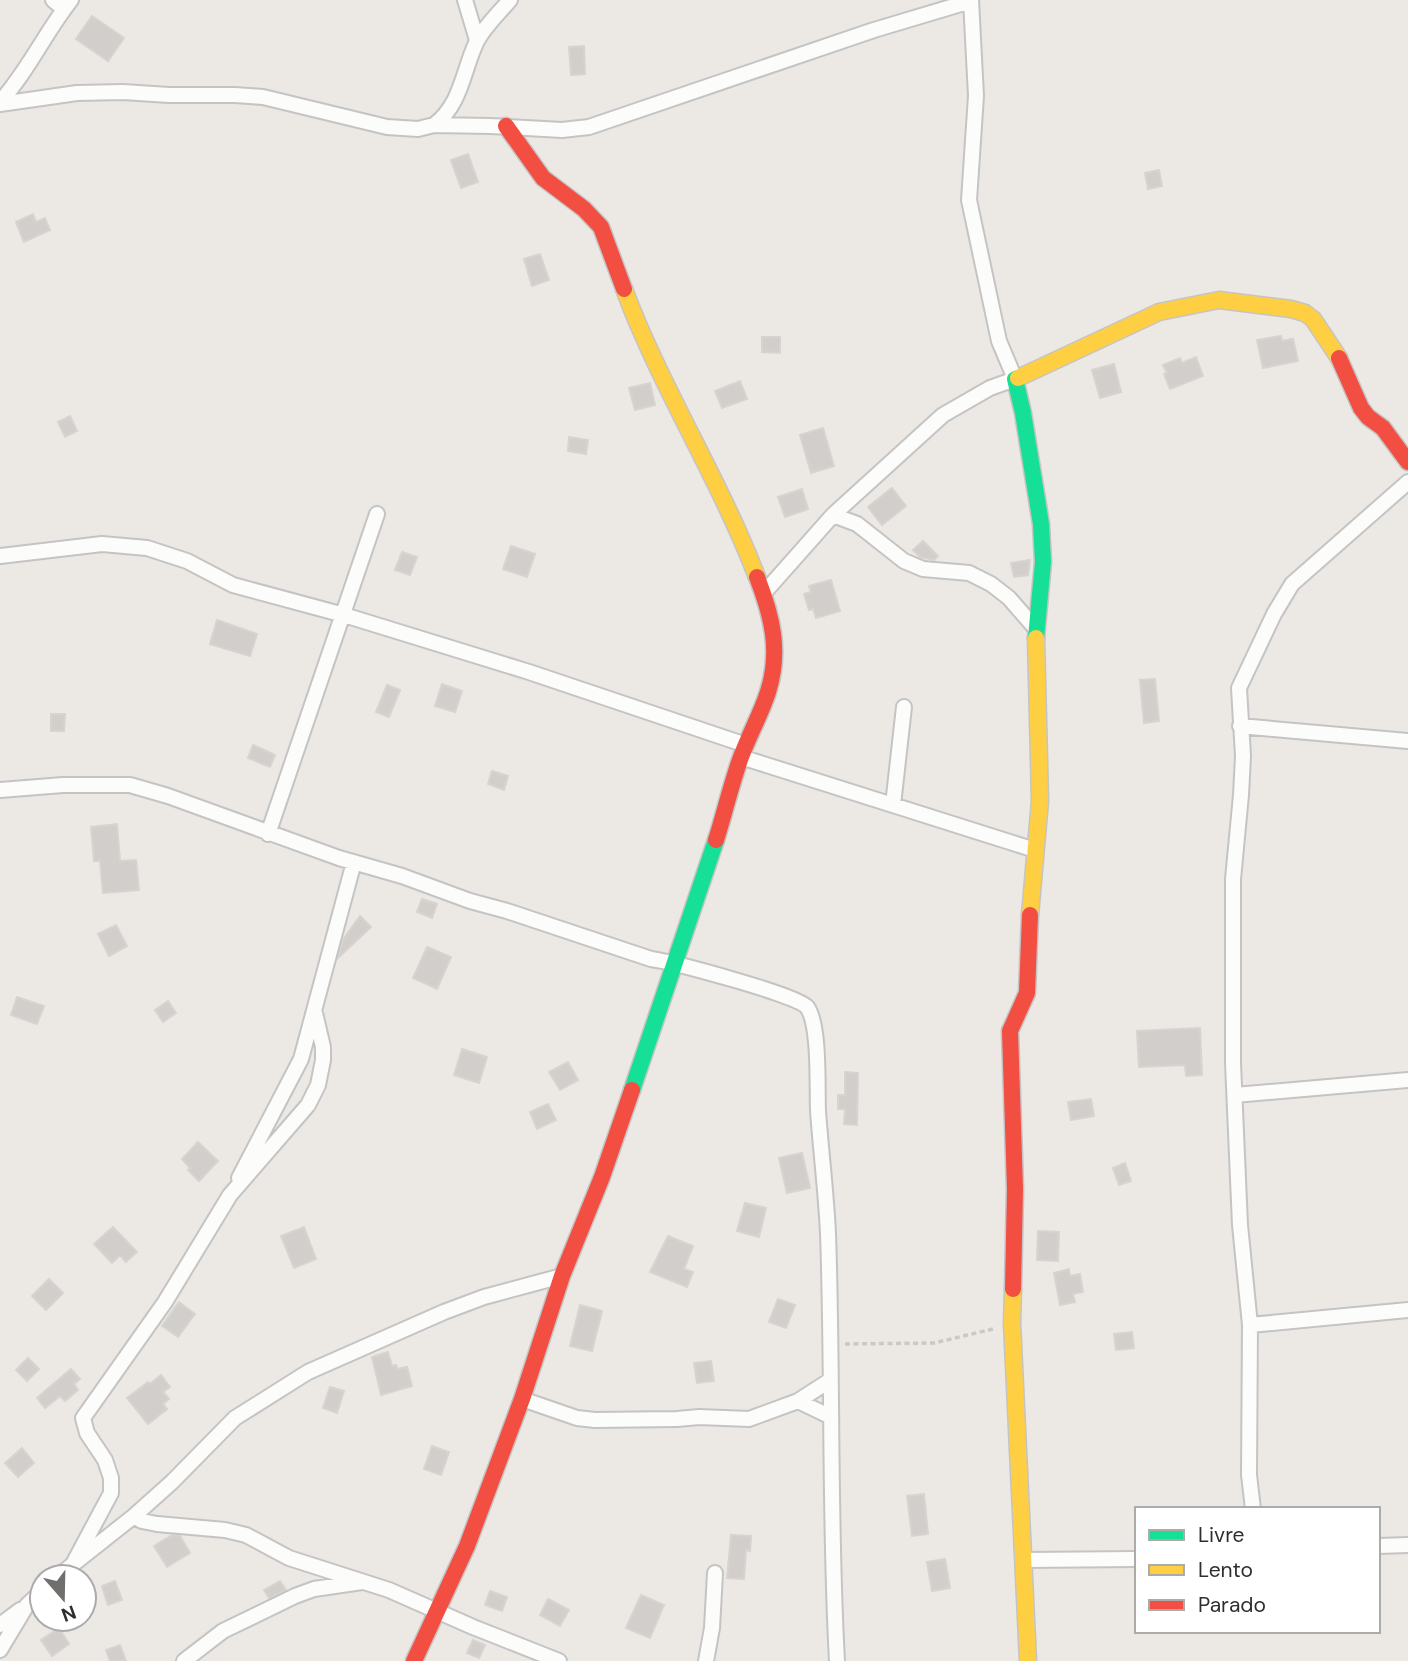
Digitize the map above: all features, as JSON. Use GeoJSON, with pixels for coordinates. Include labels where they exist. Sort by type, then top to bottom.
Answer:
{"type":"FeatureCollection","features":[{"type":"Feature","properties":{"kind":"street"},"geometry":{"type":"LineString","coordinates":[[465,0],[477,40]]}},
{"type":"Feature","properties":{"kind":"street"},"geometry":{"type":"LineString","coordinates":[[434,125],[444,118],[457,96],[477,40],[510,0]]}},
{"type":"Feature","properties":{"kind":"street"},"geometry":{"type":"LineString","coordinates":[[0,103],[88,93],[235,95],[263,97],[387,127],[418,129],[434,125],[506,126],[562,130],[589,127],[874,30],[971,0],[976,96],[969,200],[999,341],[1015,379],[1023,413],[1041,524],[1043,562],[1036,629],[1040,801],[1028,936],[1027,993],[1010,1031],[1015,1188],[1012,1323],[1028,1661]]}},
{"type":"Feature","properties":{"kind":"street"},"geometry":{"type":"LineString","coordinates":[[0,103],[17,84],[63,3]]}},
{"type":"Feature","properties":{"kind":"street"},"geometry":{"type":"LineString","coordinates":[[414,1661],[467,1546],[522,1399],[562,1276],[602,1177],[715,844],[743,751],[768,693],[775,664],[775,639],[769,611],[754,569],[707,464],[639,329],[601,227],[579,205],[541,176],[506,126]]}},
{"type":"Feature","properties":{"kind":"street"},"geometry":{"type":"LineString","coordinates":[[763,594],[833,515],[943,415],[990,388],[1159,312],[1219,300],[1305,313],[1313,319],[1338,357],[1361,408],[1383,428],[1408,462]]}},
{"type":"Feature","properties":{"kind":"street"},"geometry":{"type":"LineString","coordinates":[[1253,1507],[1249,1475],[1250,1325],[1240,1225],[1233,1063],[1233,880],[1242,756],[1239,688],[1281,599],[1307,569],[1408,482]]}},
{"type":"Feature","properties":{"kind":"street"},"geometry":{"type":"LineString","coordinates":[[268,834],[377,514]]}},
{"type":"Feature","properties":{"kind":"street"},"geometry":{"type":"LineString","coordinates":[[833,515],[857,524],[904,561],[923,569],[968,573],[990,584],[1009,598],[1036,629]]}},
{"type":"Feature","properties":{"kind":"street"},"geometry":{"type":"LineString","coordinates":[[0,556],[102,544],[147,548],[187,561],[233,585],[344,615],[529,672],[893,805],[1035,850]]}},
{"type":"Feature","properties":{"kind":"street"},"geometry":{"type":"LineString","coordinates":[[893,805],[904,708]]}},
{"type":"Feature","properties":{"kind":"street"},"geometry":{"type":"LineString","coordinates":[[1240,726],[1408,741]]}},
{"type":"Feature","properties":{"kind":"street"},"geometry":{"type":"LineString","coordinates":[[0,790],[63,785],[130,785],[168,796],[268,834],[614,947],[651,959],[673,962],[805,1004],[815,1030],[818,1113],[828,1229],[829,1416],[836,1661]]}},
{"type":"Feature","properties":{"kind":"street"},"geometry":{"type":"LineString","coordinates":[[74,1563],[111,1493],[111,1478],[105,1460],[87,1433],[83,1418],[165,1302],[230,1195],[302,1059],[354,862]]}},
{"type":"Feature","properties":{"kind":"street"},"geometry":{"type":"LineString","coordinates":[[230,1195],[308,1105],[318,1084],[323,1047],[314,1013]]}},
{"type":"Feature","properties":{"kind":"street"},"geometry":{"type":"LineString","coordinates":[[1235,1095],[1408,1080]]}},
{"type":"Feature","properties":{"kind":"street"},"geometry":{"type":"LineString","coordinates":[[74,1563],[172,1482],[235,1418],[308,1372],[444,1312],[484,1297],[562,1276]]}},
{"type":"Feature","properties":{"kind":"street"},"geometry":{"type":"LineString","coordinates":[[1250,1325],[1408,1310]]}},
{"type":"Feature","properties":{"kind":"street"},"geometry":{"type":"LineString","coordinates":[[522,1399],[577,1418],[595,1420],[699,1417],[749,1419],[798,1401],[829,1381]]}},
{"type":"Feature","properties":{"kind":"street"},"geometry":{"type":"LineString","coordinates":[[798,1401],[829,1416]]}},
{"type":"Feature","properties":{"kind":"street"},"geometry":{"type":"LineString","coordinates":[[134,1516],[157,1524],[225,1530],[246,1535],[289,1558],[389,1590],[559,1661]]}},
{"type":"Feature","properties":{"kind":"street"},"geometry":{"type":"LineString","coordinates":[[1380,1546],[1408,1545]]}},
{"type":"Feature","properties":{"kind":"street"},"geometry":{"type":"LineString","coordinates":[[1024,1560],[1135,1559]]}},
{"type":"Feature","properties":{"kind":"street"},"geometry":{"type":"LineString","coordinates":[[706,1661],[712,1628],[715,1573]]}},
{"type":"Feature","properties":{"kind":"street"},"geometry":{"type":"LineString","coordinates":[[184,1661],[223,1631],[295,1596],[314,1589],[363,1582]]}},
{"type":"Feature","properties":{"kind":"street"},"geometry":{"type":"LineString","coordinates":[[0,1625],[27,1605]]}},
{"type":"Feature","properties":{"kind":"street"},"geometry":{"type":"LineString","coordinates":[[0,1650],[27,1605]]}},
{"type":"Feature","properties":{"kind":"path"},"geometry":{"type":"LineString","coordinates":[[830,1344],[934,1343],[1012,1323]]}},
{"type":"Feature","properties":{"kind":"building"},"geometry":{"type":"Polygon","coordinates":[[[92,16],[124,38],[108,61],[76,39],[92,16]]]}},
{"type":"Feature","properties":{"kind":"building"},"geometry":{"type":"Polygon","coordinates":[[[584,46],[585,74],[571,75],[569,47],[584,46]]]}},
{"type":"Feature","properties":{"kind":"building"},"geometry":{"type":"Polygon","coordinates":[[[468,154],[478,182],[461,188],[451,160],[468,154]]]}},
{"type":"Feature","properties":{"kind":"building"},"geometry":{"type":"Polygon","coordinates":[[[1159,170],[1162,186],[1148,189],[1145,173],[1159,170]]]}},
{"type":"Feature","properties":{"kind":"building"},"geometry":{"type":"Polygon","coordinates":[[[33,214],[36,222],[45,218],[50,230],[24,242],[16,222],[33,214]]]}},
{"type":"Feature","properties":{"kind":"building"},"geometry":{"type":"Polygon","coordinates":[[[540,254],[549,280],[532,286],[524,259],[540,254]]]}},
{"type":"Feature","properties":{"kind":"building"},"geometry":{"type":"Polygon","coordinates":[[[1281,336],[1282,341],[1293,339],[1298,361],[1263,368],[1257,340],[1281,336]]]}},
{"type":"Feature","properties":{"kind":"building"},"geometry":{"type":"Polygon","coordinates":[[[762,337],[780,337],[780,353],[762,352],[762,337]]]}},
{"type":"Feature","properties":{"kind":"building"},"geometry":{"type":"Polygon","coordinates":[[[1196,357],[1203,376],[1170,389],[1163,365],[1180,358],[1182,363],[1196,357]]]}},
{"type":"Feature","properties":{"kind":"building"},"geometry":{"type":"Polygon","coordinates":[[[1114,364],[1121,392],[1100,398],[1092,370],[1114,364]]]}},
{"type":"Feature","properties":{"kind":"building"},"geometry":{"type":"Polygon","coordinates":[[[740,381],[747,399],[722,408],[715,391],[740,381]]]}},
{"type":"Feature","properties":{"kind":"building"},"geometry":{"type":"Polygon","coordinates":[[[650,383],[655,405],[635,410],[629,388],[650,383]]]}},
{"type":"Feature","properties":{"kind":"building"},"geometry":{"type":"Polygon","coordinates":[[[70,416],[77,431],[65,437],[58,422],[70,416]]]}},
{"type":"Feature","properties":{"kind":"building"},"geometry":{"type":"Polygon","coordinates":[[[823,428],[834,466],[811,473],[800,435],[823,428]]]}},
{"type":"Feature","properties":{"kind":"building"},"geometry":{"type":"Polygon","coordinates":[[[569,437],[588,440],[586,454],[568,451],[569,437]]]}},
{"type":"Feature","properties":{"kind":"building"},"geometry":{"type":"Polygon","coordinates":[[[892,488],[906,506],[882,525],[868,507],[892,488]]]}},
{"type":"Feature","properties":{"kind":"building"},"geometry":{"type":"Polygon","coordinates":[[[802,489],[808,509],[785,517],[778,497],[802,489]]]}},
{"type":"Feature","properties":{"kind":"building"},"geometry":{"type":"Polygon","coordinates":[[[923,541],[938,556],[934,560],[920,557],[913,550],[923,541]]]}},
{"type":"Feature","properties":{"kind":"building"},"geometry":{"type":"Polygon","coordinates":[[[511,546],[535,554],[527,577],[503,569],[511,546]]]}},
{"type":"Feature","properties":{"kind":"building"},"geometry":{"type":"Polygon","coordinates":[[[402,552],[417,557],[410,575],[395,570],[402,552]]]}},
{"type":"Feature","properties":{"kind":"building"},"geometry":{"type":"Polygon","coordinates":[[[1030,560],[1028,575],[1014,577],[1011,563],[1030,560]]]}},
{"type":"Feature","properties":{"kind":"building"},"geometry":{"type":"Polygon","coordinates":[[[831,580],[840,611],[816,618],[813,609],[809,610],[804,594],[811,592],[809,586],[831,580]]]}},
{"type":"Feature","properties":{"kind":"building"},"geometry":{"type":"Polygon","coordinates":[[[217,620],[257,634],[250,656],[210,644],[217,620]]]}},
{"type":"Feature","properties":{"kind":"building"},"geometry":{"type":"Polygon","coordinates":[[[1155,679],[1159,721],[1144,723],[1140,680],[1155,679]]]}},
{"type":"Feature","properties":{"kind":"building"},"geometry":{"type":"Polygon","coordinates":[[[442,684],[462,691],[455,712],[435,706],[442,684]]]}},
{"type":"Feature","properties":{"kind":"building"},"geometry":{"type":"Polygon","coordinates":[[[387,685],[400,690],[389,717],[376,712],[387,685]]]}},
{"type":"Feature","properties":{"kind":"building"},"geometry":{"type":"Polygon","coordinates":[[[51,714],[65,714],[64,731],[51,731],[51,714]]]}},
{"type":"Feature","properties":{"kind":"building"},"geometry":{"type":"Polygon","coordinates":[[[253,745],[275,755],[270,767],[248,758],[253,745]]]}},
{"type":"Feature","properties":{"kind":"building"},"geometry":{"type":"Polygon","coordinates":[[[492,771],[508,776],[504,790],[488,784],[492,771]]]}},
{"type":"Feature","properties":{"kind":"building"},"geometry":{"type":"Polygon","coordinates":[[[117,824],[120,861],[136,860],[139,890],[103,893],[100,861],[94,861],[91,827],[117,824]]]}},
{"type":"Feature","properties":{"kind":"building"},"geometry":{"type":"Polygon","coordinates":[[[422,899],[437,904],[432,918],[417,912],[422,899]]]}},
{"type":"Feature","properties":{"kind":"building"},"geometry":{"type":"Polygon","coordinates":[[[360,916],[371,927],[338,958],[344,938],[360,916]]]}},
{"type":"Feature","properties":{"kind":"building"},"geometry":{"type":"Polygon","coordinates":[[[116,925],[127,946],[109,956],[98,934],[116,925]]]}},
{"type":"Feature","properties":{"kind":"building"},"geometry":{"type":"Polygon","coordinates":[[[427,947],[451,957],[437,989],[413,978],[427,947]]]}},
{"type":"Feature","properties":{"kind":"building"},"geometry":{"type":"Polygon","coordinates":[[[17,997],[44,1006],[37,1024],[11,1015],[17,997]]]}},
{"type":"Feature","properties":{"kind":"building"},"geometry":{"type":"Polygon","coordinates":[[[168,1001],[176,1013],[163,1022],[155,1010],[168,1001]]]}},
{"type":"Feature","properties":{"kind":"building"},"geometry":{"type":"Polygon","coordinates":[[[1200,1028],[1202,1075],[1186,1076],[1185,1065],[1139,1067],[1137,1031],[1200,1028]]]}},
{"type":"Feature","properties":{"kind":"building"},"geometry":{"type":"Polygon","coordinates":[[[462,1049],[487,1057],[479,1083],[454,1075],[462,1049]]]}},
{"type":"Feature","properties":{"kind":"building"},"geometry":{"type":"Polygon","coordinates":[[[568,1062],[578,1080],[560,1090],[549,1072],[568,1062]]]}},
{"type":"Feature","properties":{"kind":"building"},"geometry":{"type":"Polygon","coordinates":[[[845,1072],[858,1073],[857,1125],[844,1124],[845,1109],[838,1109],[838,1095],[845,1095],[845,1072]]]}},
{"type":"Feature","properties":{"kind":"building"},"geometry":{"type":"Polygon","coordinates":[[[1091,1099],[1094,1116],[1071,1120],[1068,1102],[1091,1099]]]}},
{"type":"Feature","properties":{"kind":"building"},"geometry":{"type":"Polygon","coordinates":[[[548,1104],[556,1120],[537,1129],[530,1112],[548,1104]]]}},
{"type":"Feature","properties":{"kind":"building"},"geometry":{"type":"Polygon","coordinates":[[[198,1142],[218,1161],[199,1181],[182,1159],[198,1142]]]}},
{"type":"Feature","properties":{"kind":"building"},"geometry":{"type":"Polygon","coordinates":[[[802,1153],[810,1188],[787,1193],[779,1158],[802,1153]]]}},
{"type":"Feature","properties":{"kind":"building"},"geometry":{"type":"Polygon","coordinates":[[[1125,1163],[1131,1181],[1119,1185],[1113,1168],[1125,1163]]]}},
{"type":"Feature","properties":{"kind":"building"},"geometry":{"type":"Polygon","coordinates":[[[745,1203],[766,1208],[759,1237],[737,1231],[745,1203]]]}},
{"type":"Feature","properties":{"kind":"building"},"geometry":{"type":"Polygon","coordinates":[[[113,1227],[137,1252],[126,1262],[120,1255],[112,1263],[94,1244],[113,1227]]]}},
{"type":"Feature","properties":{"kind":"building"},"geometry":{"type":"Polygon","coordinates":[[[304,1227],[316,1259],[294,1268],[281,1236],[304,1227]]]}},
{"type":"Feature","properties":{"kind":"building"},"geometry":{"type":"Polygon","coordinates":[[[1038,1231],[1059,1232],[1058,1261],[1037,1260],[1038,1231]]]}},
{"type":"Feature","properties":{"kind":"building"},"geometry":{"type":"Polygon","coordinates":[[[668,1236],[693,1246],[684,1269],[693,1272],[687,1287],[650,1272],[668,1236]]]}},
{"type":"Feature","properties":{"kind":"building"},"geometry":{"type":"Polygon","coordinates":[[[1069,1269],[1070,1276],[1080,1274],[1083,1292],[1073,1294],[1075,1302],[1060,1305],[1054,1273],[1069,1269]]]}},
{"type":"Feature","properties":{"kind":"building"},"geometry":{"type":"Polygon","coordinates":[[[49,1279],[63,1293],[46,1310],[32,1296],[49,1279]]]}},
{"type":"Feature","properties":{"kind":"building"},"geometry":{"type":"Polygon","coordinates":[[[778,1299],[795,1305],[786,1328],[769,1322],[778,1299]]]}},
{"type":"Feature","properties":{"kind":"building"},"geometry":{"type":"Polygon","coordinates":[[[179,1302],[195,1314],[178,1337],[162,1326],[179,1302]]]}},
{"type":"Feature","properties":{"kind":"building"},"geometry":{"type":"Polygon","coordinates":[[[580,1305],[602,1311],[592,1351],[570,1346],[580,1305]]]}},
{"type":"Feature","properties":{"kind":"building"},"geometry":{"type":"Polygon","coordinates":[[[1132,1332],[1134,1348],[1116,1350],[1114,1334],[1132,1332]]]}},
{"type":"Feature","properties":{"kind":"building"},"geometry":{"type":"Polygon","coordinates":[[[388,1352],[392,1366],[396,1365],[397,1369],[407,1367],[412,1386],[381,1395],[372,1357],[388,1352]]]}},
{"type":"Feature","properties":{"kind":"building"},"geometry":{"type":"Polygon","coordinates":[[[28,1358],[39,1369],[27,1381],[16,1370],[28,1358]]]}},
{"type":"Feature","properties":{"kind":"building"},"geometry":{"type":"Polygon","coordinates":[[[711,1361],[714,1381],[697,1383],[694,1363],[711,1361]]]}},
{"type":"Feature","properties":{"kind":"building"},"geometry":{"type":"Polygon","coordinates":[[[71,1369],[80,1379],[74,1384],[78,1390],[65,1401],[60,1396],[45,1408],[37,1398],[71,1369]]]}},
{"type":"Feature","properties":{"kind":"building"},"geometry":{"type":"Polygon","coordinates":[[[161,1375],[170,1387],[163,1392],[169,1399],[163,1404],[167,1409],[148,1424],[127,1398],[161,1375]]]}},
{"type":"Feature","properties":{"kind":"building"},"geometry":{"type":"Polygon","coordinates":[[[330,1387],[344,1391],[337,1413],[323,1408],[330,1387]]]}},
{"type":"Feature","properties":{"kind":"building"},"geometry":{"type":"Polygon","coordinates":[[[432,1446],[449,1452],[441,1475],[424,1469],[432,1446]]]}},
{"type":"Feature","properties":{"kind":"building"},"geometry":{"type":"Polygon","coordinates":[[[22,1448],[34,1463],[18,1477],[5,1463],[22,1448]]]}},
{"type":"Feature","properties":{"kind":"building"},"geometry":{"type":"Polygon","coordinates":[[[924,1494],[928,1534],[912,1536],[907,1496],[924,1494]]]}},
{"type":"Feature","properties":{"kind":"building"},"geometry":{"type":"Polygon","coordinates":[[[172,1535],[180,1536],[190,1553],[167,1567],[154,1546],[172,1535]]]}},
{"type":"Feature","properties":{"kind":"building"},"geometry":{"type":"Polygon","coordinates":[[[731,1535],[751,1536],[750,1551],[746,1550],[744,1579],[727,1578],[731,1535]]]}},
{"type":"Feature","properties":{"kind":"building"},"geometry":{"type":"Polygon","coordinates":[[[945,1559],[950,1588],[932,1591],[927,1562],[945,1559]]]}},
{"type":"Feature","properties":{"kind":"building"},"geometry":{"type":"Polygon","coordinates":[[[115,1581],[122,1600],[108,1605],[102,1586],[115,1581]]]}},
{"type":"Feature","properties":{"kind":"building"},"geometry":{"type":"Polygon","coordinates":[[[280,1581],[286,1590],[269,1598],[264,1590],[280,1581]]]}},
{"type":"Feature","properties":{"kind":"building"},"geometry":{"type":"Polygon","coordinates":[[[490,1591],[507,1597],[502,1611],[485,1605],[490,1591]]]}},
{"type":"Feature","properties":{"kind":"building"},"geometry":{"type":"Polygon","coordinates":[[[641,1595],[664,1605],[650,1638],[626,1628],[641,1595]]]}},
{"type":"Feature","properties":{"kind":"building"},"geometry":{"type":"Polygon","coordinates":[[[548,1599],[569,1610],[560,1626],[540,1615],[548,1599]]]}},
{"type":"Feature","properties":{"kind":"building"},"geometry":{"type":"Polygon","coordinates":[[[52,1633],[62,1633],[69,1644],[52,1656],[41,1640],[52,1633]]]}},
{"type":"Feature","properties":{"kind":"building"},"geometry":{"type":"Polygon","coordinates":[[[473,1640],[485,1645],[479,1658],[467,1653],[473,1640]]]}},
{"type":"Feature","properties":{"kind":"building"},"geometry":{"type":"Polygon","coordinates":[[[120,1645],[126,1661],[110,1661],[106,1650],[120,1645]]]}},
{"type":"Feature","properties":{"kind":"traffic: fast"},"geometry":{"type":"LineString","coordinates":[[1018,378],[1015,379],[1041,524],[1043,562],[1036,638]]}},
{"type":"Feature","properties":{"kind":"traffic: fast"},"geometry":{"type":"LineString","coordinates":[[632,1090],[716,840]]}},
{"type":"Feature","properties":{"kind":"traffic: slow"},"geometry":{"type":"LineString","coordinates":[[624,289],[655,362],[725,504],[757,577]]}},
{"type":"Feature","properties":{"kind":"traffic: slow"},"geometry":{"type":"LineString","coordinates":[[1018,378],[1159,312],[1219,300],[1305,313],[1313,319],[1339,358]]}},
{"type":"Feature","properties":{"kind":"traffic: slow"},"geometry":{"type":"LineString","coordinates":[[1030,915],[1040,801],[1036,638]]}},
{"type":"Feature","properties":{"kind":"traffic: slow"},"geometry":{"type":"LineString","coordinates":[[1013,1289],[1012,1323],[1028,1661]]}},
{"type":"Feature","properties":{"kind":"traffic: jam"},"geometry":{"type":"LineString","coordinates":[[506,126],[543,178],[584,209],[601,227],[624,289]]}},
{"type":"Feature","properties":{"kind":"traffic: jam"},"geometry":{"type":"LineString","coordinates":[[1339,358],[1361,408],[1383,428],[1408,462]]}},
{"type":"Feature","properties":{"kind":"traffic: jam"},"geometry":{"type":"LineString","coordinates":[[716,840],[737,767],[772,677],[774,648],[771,620],[757,577]]}},
{"type":"Feature","properties":{"kind":"traffic: jam"},"geometry":{"type":"LineString","coordinates":[[1013,1289],[1015,1189],[1010,1031],[1027,993],[1030,915]]}},
{"type":"Feature","properties":{"kind":"traffic: jam"},"geometry":{"type":"LineString","coordinates":[[414,1661],[467,1546],[522,1399],[562,1276],[602,1177],[632,1090]]}}]}
